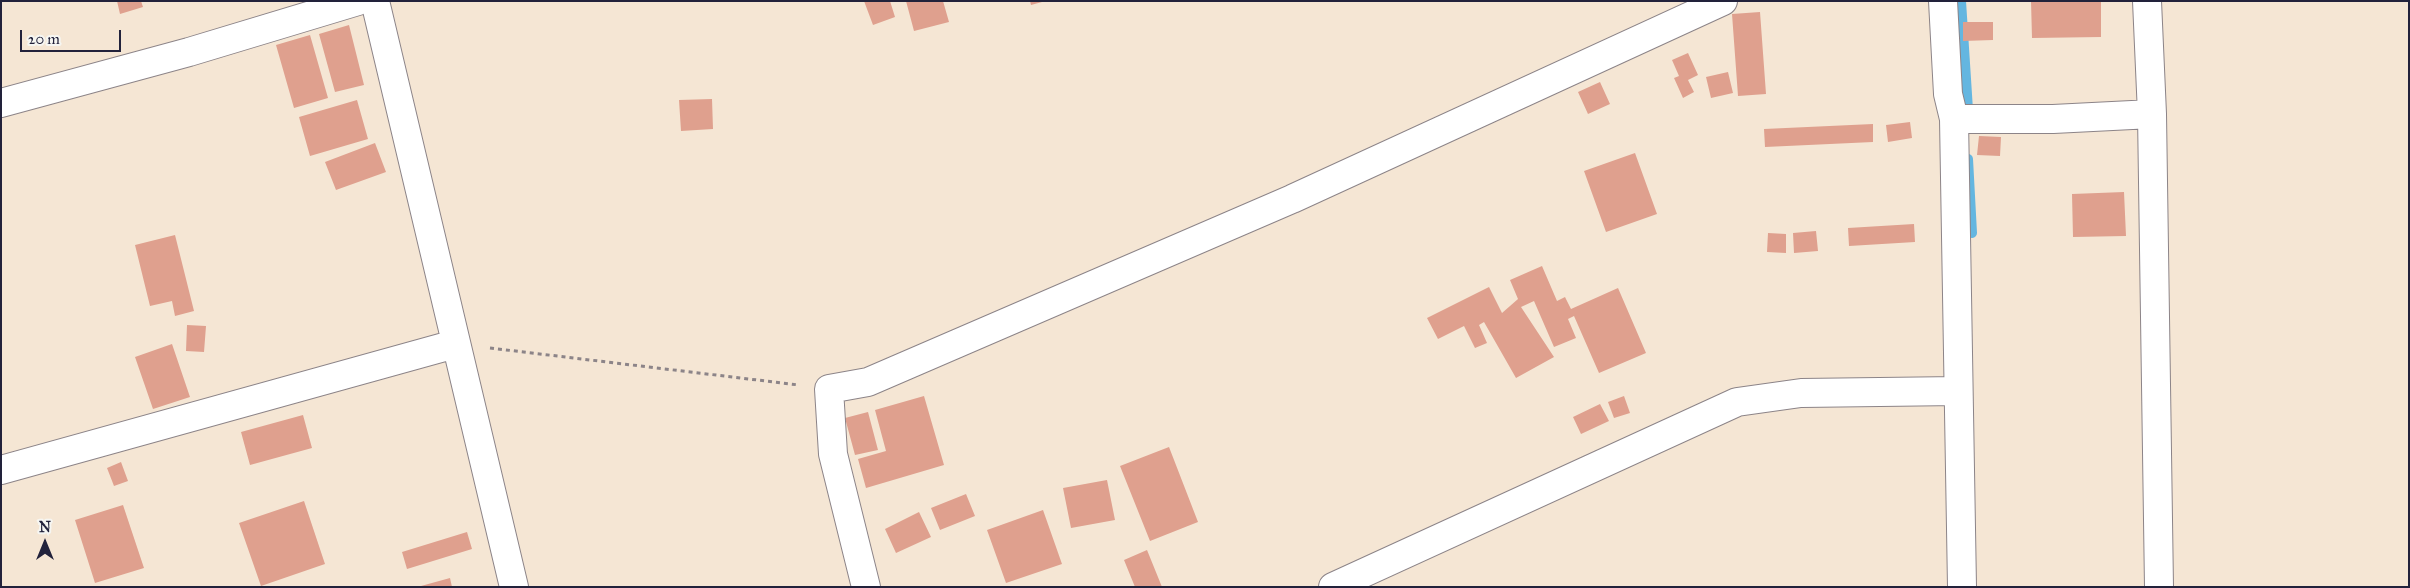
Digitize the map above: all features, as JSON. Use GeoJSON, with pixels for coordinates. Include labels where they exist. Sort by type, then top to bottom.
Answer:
{"type":"FeatureCollection","features":[{"type":"Feature","properties":{"kind":"street"},"geometry":{"type":"LineString","coordinates":[[1,103],[189,52],[358,1]]}},
{"type":"Feature","properties":{"kind":"street"},"geometry":{"type":"LineString","coordinates":[[374,1],[514,587]]}},
{"type":"Feature","properties":{"kind":"street"},"geometry":{"type":"LineString","coordinates":[[866,587],[833,454],[829,389],[868,382],[1292,199],[1723,1]]}},
{"type":"Feature","properties":{"kind":"street"},"geometry":{"type":"LineString","coordinates":[[1943,1],[1948,94],[1954,119],[1962,587]]}},
{"type":"Feature","properties":{"kind":"street"},"geometry":{"type":"LineString","coordinates":[[2147,1],[2152,114],[2159,587]]}},
{"type":"Feature","properties":{"kind":"street"},"geometry":{"type":"LineString","coordinates":[[1954,119],[2053,119],[2152,114]]}},
{"type":"Feature","properties":{"kind":"street"},"geometry":{"type":"LineString","coordinates":[[1,470],[455,344]]}},
{"type":"Feature","properties":{"kind":"street"},"geometry":{"type":"LineString","coordinates":[[1334,587],[1737,402],[1801,392],[1958,391]]}},
{"type":"Feature","properties":{"kind":"path"},"geometry":{"type":"LineString","coordinates":[[455,344],[829,389]]}},
{"type":"Feature","properties":{"kind":"building"},"geometry":{"type":"Polygon","coordinates":[[[117,1],[141,1],[143,7],[120,14],[117,1]]]}},
{"type":"Feature","properties":{"kind":"building"},"geometry":{"type":"Polygon","coordinates":[[[864,1],[890,1],[895,17],[873,25],[864,1]]]}},
{"type":"Feature","properties":{"kind":"building"},"geometry":{"type":"Polygon","coordinates":[[[906,1],[943,1],[949,22],[914,31],[906,1]]]}},
{"type":"Feature","properties":{"kind":"building"},"geometry":{"type":"Polygon","coordinates":[[[1030,1],[1042,1],[1042,2],[1031,5],[1030,1]]]}},
{"type":"Feature","properties":{"kind":"building"},"geometry":{"type":"Polygon","coordinates":[[[2031,1],[2101,1],[2101,37],[2032,38],[2031,1]]]}},
{"type":"Feature","properties":{"kind":"building"},"geometry":{"type":"Polygon","coordinates":[[[1760,12],[1766,94],[1738,96],[1732,14],[1760,12]]]}},
{"type":"Feature","properties":{"kind":"building"},"geometry":{"type":"Polygon","coordinates":[[[1963,22],[1993,22],[1993,40],[1963,41],[1963,22]]]}},
{"type":"Feature","properties":{"kind":"building"},"geometry":{"type":"Polygon","coordinates":[[[349,25],[364,85],[335,92],[319,34],[349,25]]]}},
{"type":"Feature","properties":{"kind":"building"},"geometry":{"type":"Polygon","coordinates":[[[310,35],[328,98],[294,108],[276,45],[310,35]]]}},
{"type":"Feature","properties":{"kind":"building"},"geometry":{"type":"Polygon","coordinates":[[[1688,53],[1698,75],[1688,80],[1694,92],[1683,98],[1674,78],[1679,76],[1672,60],[1688,53]]]}},
{"type":"Feature","properties":{"kind":"building"},"geometry":{"type":"Polygon","coordinates":[[[1728,72],[1733,93],[1711,98],[1706,77],[1728,72]]]}},
{"type":"Feature","properties":{"kind":"building"},"geometry":{"type":"Polygon","coordinates":[[[1600,82],[1610,104],[1588,114],[1578,92],[1600,82]]]}},
{"type":"Feature","properties":{"kind":"building"},"geometry":{"type":"Polygon","coordinates":[[[712,99],[713,129],[681,131],[679,100],[712,99]]]}},
{"type":"Feature","properties":{"kind":"building"},"geometry":{"type":"Polygon","coordinates":[[[357,100],[368,139],[310,156],[299,117],[357,100]]]}},
{"type":"Feature","properties":{"kind":"building"},"geometry":{"type":"Polygon","coordinates":[[[1910,122],[1912,138],[1888,142],[1886,125],[1910,122]]]}},
{"type":"Feature","properties":{"kind":"building"},"geometry":{"type":"Polygon","coordinates":[[[1873,124],[1873,142],[1765,147],[1764,129],[1873,124]]]}},
{"type":"Feature","properties":{"kind":"building"},"geometry":{"type":"Polygon","coordinates":[[[1979,136],[2001,137],[2000,156],[1977,155],[1979,136]]]}},
{"type":"Feature","properties":{"kind":"building"},"geometry":{"type":"Polygon","coordinates":[[[375,143],[386,172],[336,190],[325,162],[375,143]]]}},
{"type":"Feature","properties":{"kind":"building"},"geometry":{"type":"Polygon","coordinates":[[[1635,153],[1657,214],[1606,232],[1584,171],[1635,153]]]}},
{"type":"Feature","properties":{"kind":"building"},"geometry":{"type":"Polygon","coordinates":[[[2124,192],[2126,236],[2073,237],[2072,194],[2124,192]]]}},
{"type":"Feature","properties":{"kind":"building"},"geometry":{"type":"Polygon","coordinates":[[[1914,224],[1915,242],[1849,246],[1848,228],[1914,224]]]}},
{"type":"Feature","properties":{"kind":"building"},"geometry":{"type":"Polygon","coordinates":[[[1816,231],[1818,251],[1794,253],[1793,233],[1816,231]]]}},
{"type":"Feature","properties":{"kind":"building"},"geometry":{"type":"Polygon","coordinates":[[[1768,233],[1786,234],[1786,253],[1767,252],[1768,233]]]}},
{"type":"Feature","properties":{"kind":"building"},"geometry":{"type":"Polygon","coordinates":[[[175,235],[194,311],[175,316],[172,301],[150,306],[135,245],[175,235]]]}},
{"type":"Feature","properties":{"kind":"building"},"geometry":{"type":"Polygon","coordinates":[[[1542,266],[1557,301],[1565,297],[1571,309],[1618,288],[1646,353],[1599,373],[1574,316],[1568,319],[1576,338],[1554,347],[1534,301],[1521,307],[1554,357],[1516,378],[1484,322],[1479,325],[1487,343],[1475,348],[1464,326],[1438,339],[1427,318],[1489,287],[1502,313],[1518,299],[1510,280],[1542,266]]]}},
{"type":"Feature","properties":{"kind":"building"},"geometry":{"type":"Polygon","coordinates":[[[187,325],[206,326],[204,352],[186,351],[187,325]]]}},
{"type":"Feature","properties":{"kind":"building"},"geometry":{"type":"Polygon","coordinates":[[[172,344],[190,397],[153,409],[135,357],[172,344]]]}},
{"type":"Feature","properties":{"kind":"building"},"geometry":{"type":"Polygon","coordinates":[[[924,396],[944,465],[866,488],[858,459],[886,451],[875,410],[924,396]]]}},
{"type":"Feature","properties":{"kind":"building"},"geometry":{"type":"Polygon","coordinates":[[[1624,396],[1630,413],[1614,418],[1608,402],[1624,396]]]}},
{"type":"Feature","properties":{"kind":"building"},"geometry":{"type":"Polygon","coordinates":[[[1600,404],[1609,421],[1581,434],[1573,417],[1600,404]]]}},
{"type":"Feature","properties":{"kind":"building"},"geometry":{"type":"Polygon","coordinates":[[[868,412],[878,450],[855,455],[845,418],[868,412]]]}},
{"type":"Feature","properties":{"kind":"building"},"geometry":{"type":"Polygon","coordinates":[[[303,415],[312,448],[250,465],[241,432],[303,415]]]}},
{"type":"Feature","properties":{"kind":"building"},"geometry":{"type":"Polygon","coordinates":[[[1169,447],[1198,522],[1150,541],[1120,466],[1169,447]]]}},
{"type":"Feature","properties":{"kind":"building"},"geometry":{"type":"Polygon","coordinates":[[[121,462],[128,481],[114,486],[107,468],[121,462]]]}},
{"type":"Feature","properties":{"kind":"building"},"geometry":{"type":"Polygon","coordinates":[[[1107,480],[1115,520],[1071,528],[1063,488],[1107,480]]]}},
{"type":"Feature","properties":{"kind":"building"},"geometry":{"type":"Polygon","coordinates":[[[966,494],[975,516],[940,530],[931,508],[966,494]]]}},
{"type":"Feature","properties":{"kind":"building"},"geometry":{"type":"Polygon","coordinates":[[[304,501],[325,564],[261,586],[239,523],[304,501]]]}},
{"type":"Feature","properties":{"kind":"building"},"geometry":{"type":"Polygon","coordinates":[[[123,505],[144,568],[95,583],[75,520],[123,505]]]}},
{"type":"Feature","properties":{"kind":"building"},"geometry":{"type":"Polygon","coordinates":[[[1043,510],[1062,564],[1006,583],[987,530],[1043,510]]]}},
{"type":"Feature","properties":{"kind":"building"},"geometry":{"type":"Polygon","coordinates":[[[919,512],[931,537],[896,553],[885,529],[919,512]]]}},
{"type":"Feature","properties":{"kind":"building"},"geometry":{"type":"Polygon","coordinates":[[[467,532],[472,549],[407,569],[402,552],[467,532]]]}},
{"type":"Feature","properties":{"kind":"building"},"geometry":{"type":"Polygon","coordinates":[[[1147,550],[1162,587],[1135,587],[1124,560],[1147,550]]]}},
{"type":"Feature","properties":{"kind":"building"},"geometry":{"type":"Polygon","coordinates":[[[450,578],[452,587],[421,587],[421,586],[450,578]]]}},
{"type":"Feature","properties":{"kind":"waterway"},"geometry":{"type":"LineString","coordinates":[[1961,1],[1968,110]]}},
{"type":"Feature","properties":{"kind":"waterway"},"geometry":{"type":"LineString","coordinates":[[1968,159],[1972,233]]}}]}
